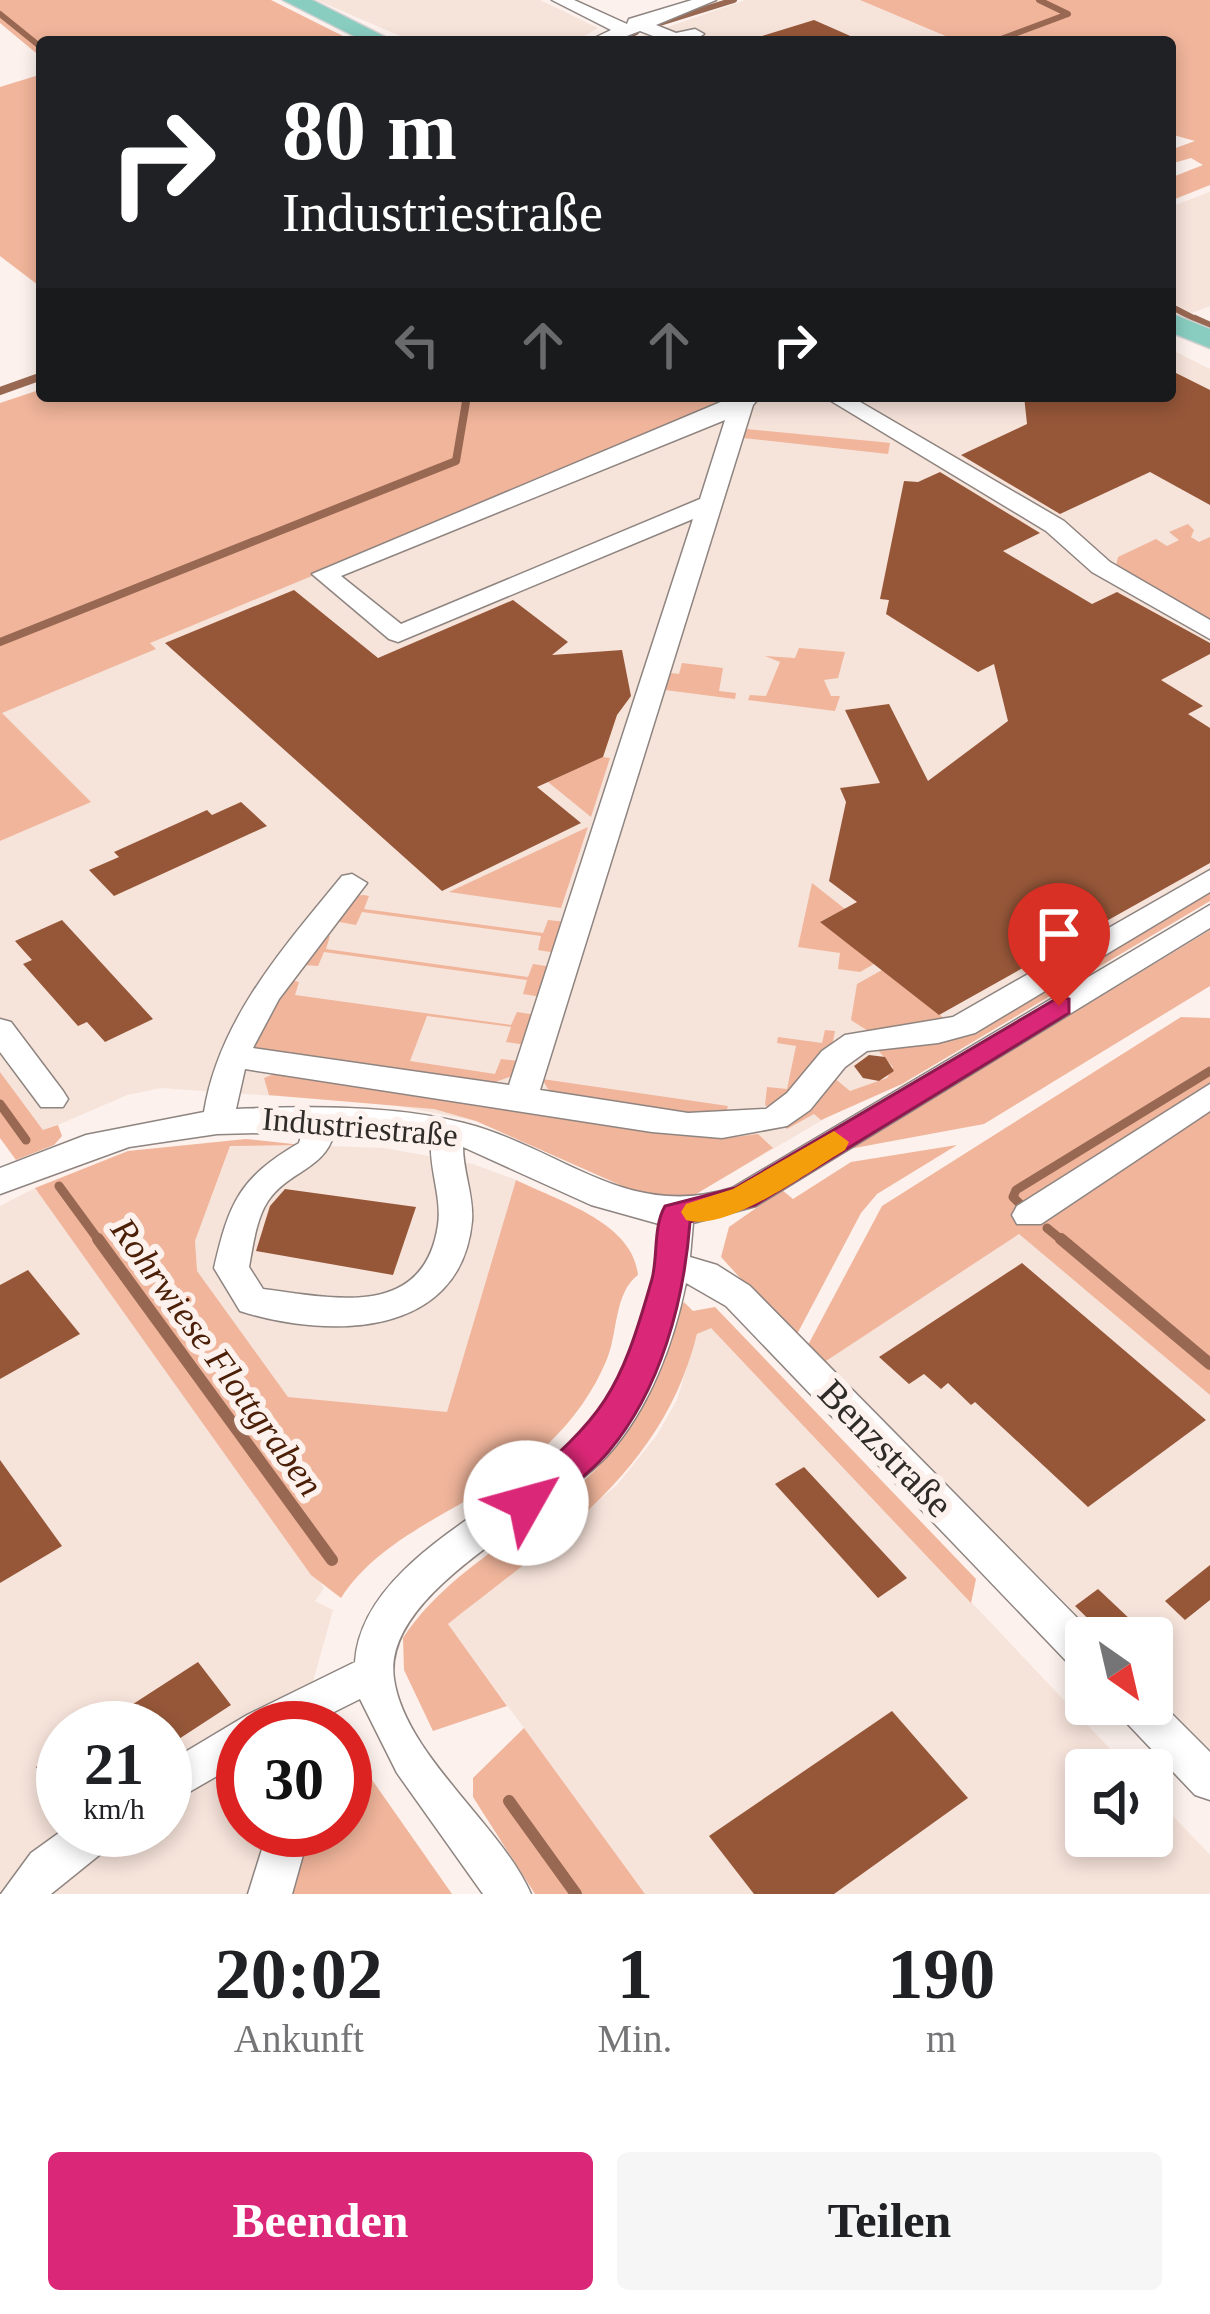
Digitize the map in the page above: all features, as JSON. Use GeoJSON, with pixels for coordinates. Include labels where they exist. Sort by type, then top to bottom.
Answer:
{"type":"FeatureCollection","features":[{"type":"Feature","properties":{"kind":"main road"},"geometry":{"type":"LineString","coordinates":[[294,0],[371,36]]}},
{"type":"Feature","properties":{"kind":"main road"},"geometry":{"type":"LineString","coordinates":[[1176,324],[1210,340]]}},
{"type":"Feature","properties":{"kind":"street"},"geometry":{"type":"LineString","coordinates":[[560,0],[628,26],[670,36]]}},
{"type":"Feature","properties":{"kind":"street"},"geometry":{"type":"LineString","coordinates":[[607,36],[708,0]]}},
{"type":"Feature","properties":{"kind":"street"},"geometry":{"type":"LineString","coordinates":[[710,503],[398,634],[324,574],[739,402]]}},
{"type":"Feature","properties":{"kind":"street"},"geometry":{"type":"LineString","coordinates":[[521,1098],[745,402]]}},
{"type":"Feature","properties":{"kind":"street"},"geometry":{"type":"LineString","coordinates":[[844,402],[1055,526],[1101,567],[1210,631]]}},
{"type":"Feature","properties":{"kind":"street"},"geometry":{"type":"LineString","coordinates":[[233,1056],[734,1129],[774,1119],[796,1106],[844,1049],[873,1039],[933,1034],[964,1025],[1210,879]]}},
{"type":"Feature","properties":{"kind":"street"},"geometry":{"type":"LineString","coordinates":[[219,1118],[221,1082],[233,1056],[315,929],[352,883]]}},
{"type":"Feature","properties":{"kind":"street","name":"Industriestraße"},"geometry":{"type":"LineString","coordinates":[[1,1179],[118,1136],[219,1118],[322,1120],[449,1132],[515,1153],[621,1206],[676,1214],[744,1197],[1210,915]]}},
{"type":"Feature","properties":{"kind":"street"},"geometry":{"type":"LineString","coordinates":[[0,1030],[52,1099]]}},
{"type":"Feature","properties":{"kind":"street"},"geometry":{"type":"LineString","coordinates":[[1029,1215],[1210,1095]]}},
{"type":"Feature","properties":{"kind":"street"},"geometry":{"type":"LineString","coordinates":[[322,1120],[313,1150],[260,1180],[242,1219],[231,1268],[252,1301],[368,1314],[409,1302],[449,1257],[456,1219],[443,1162],[449,1132]]}},
{"type":"Feature","properties":{"kind":"street"},"geometry":{"type":"LineString","coordinates":[[509,1894],[424,1774],[386,1711],[373,1673],[373,1651],[393,1607],[418,1582],[562,1476],[596,1443],[624,1404],[647,1353],[671,1266],[676,1214]]}},
{"type":"Feature","properties":{"kind":"street","name":"Benzstraße"},"geometry":{"type":"LineString","coordinates":[[671,1266],[705,1274],[738,1296],[1065,1632]]}},
{"type":"Feature","properties":{"kind":"street"},"geometry":{"type":"LineString","coordinates":[[333,1701],[373,1673]]}},
{"type":"Feature","properties":{"kind":"street"},"geometry":{"type":"LineString","coordinates":[[1155,1725],[1210,1781]]}},
{"type":"Feature","properties":{"kind":"street"},"geometry":{"type":"LineString","coordinates":[[23,1894],[61,1857]]}},
{"type":"Feature","properties":{"kind":"street"},"geometry":{"type":"LineString","coordinates":[[270,1894],[282,1857]]}},
{"type":"Feature","properties":{"kind":"shaded area"},"geometry":{"type":"Polygon","coordinates":[[[0,0],[271,0],[343,36],[36,36],[36,53],[0,23],[0,0]]]}},
{"type":"Feature","properties":{"kind":"shaded area"},"geometry":{"type":"Polygon","coordinates":[[[317,0],[540,0],[598,28],[584,36],[400,36],[317,0]]]}},
{"type":"Feature","properties":{"kind":"shaded area"},"geometry":{"type":"Polygon","coordinates":[[[746,0],[860,0],[944,36],[641,36],[746,0]]]}},
{"type":"Feature","properties":{"kind":"shaded area"},"geometry":{"type":"Polygon","coordinates":[[[860,0],[1210,0],[1210,185],[1176,199],[1176,176],[1203,165],[1191,158],[1176,162],[1176,148],[1195,141],[1176,136],[1176,36],[945,36],[860,0]]]}},
{"type":"Feature","properties":{"kind":"shaded area"},"geometry":{"type":"Polygon","coordinates":[[[36,76],[36,283],[0,256],[0,87],[36,76]]]}},
{"type":"Feature","properties":{"kind":"shaded area"},"geometry":{"type":"Polygon","coordinates":[[[1210,192],[1210,306],[1192,313],[1176,305],[1176,205],[1210,192]]]}},
{"type":"Feature","properties":{"kind":"shaded area"},"geometry":{"type":"Polygon","coordinates":[[[1176,352],[1210,369],[1210,893],[691,1197],[523,1142],[476,1121],[388,1104],[161,1088],[127,1095],[44,1131],[0,1072],[0,841],[75,809],[0,728],[0,692],[705,402],[1176,402],[1176,352]]]}},
{"type":"Feature","properties":{"kind":"shaded area"},"geometry":{"type":"Polygon","coordinates":[[[36,391],[36,402],[723,402],[150,643],[156,649],[2,713],[91,802],[0,841],[0,403],[36,391]]]}},
{"type":"Feature","properties":{"kind":"shaded area"},"geometry":{"type":"Polygon","coordinates":[[[747,429],[890,443],[888,454],[743,438],[747,429]]]}},
{"type":"Feature","properties":{"kind":"shaded area"},"geometry":{"type":"Polygon","coordinates":[[[1188,524],[1194,530],[1191,537],[1199,542],[1210,537],[1210,620],[1116,566],[1118,557],[1156,539],[1167,546],[1179,540],[1169,532],[1188,524]]]}},
{"type":"Feature","properties":{"kind":"shaded area"},"geometry":{"type":"Polygon","coordinates":[[[799,648],[845,652],[838,678],[824,680],[831,696],[840,696],[835,711],[748,700],[750,695],[766,696],[780,662],[765,656],[795,658],[799,648]]]}},
{"type":"Feature","properties":{"kind":"shaded area"},"geometry":{"type":"Polygon","coordinates":[[[682,663],[723,668],[719,691],[736,693],[735,699],[665,690],[671,673],[679,674],[682,663]]]}},
{"type":"Feature","properties":{"kind":"shaded area"},"geometry":{"type":"Polygon","coordinates":[[[610,758],[591,817],[548,782],[610,758]]]}},
{"type":"Feature","properties":{"kind":"shaded area"},"geometry":{"type":"Polygon","coordinates":[[[588,827],[561,908],[449,892],[588,827]]]}},
{"type":"Feature","properties":{"kind":"shaded area"},"geometry":{"type":"Polygon","coordinates":[[[812,883],[845,909],[821,921],[874,964],[860,972],[838,969],[840,953],[798,947],[812,883]]]}},
{"type":"Feature","properties":{"kind":"shaded area"},"geometry":{"type":"Polygon","coordinates":[[[1210,886],[1210,901],[902,1084],[821,1120],[814,1114],[787,1129],[782,1123],[833,1077],[850,1091],[887,1078],[893,1067],[874,1046],[907,1042],[1210,886]]]}},
{"type":"Feature","properties":{"kind":"shaded area"},"geometry":{"type":"Polygon","coordinates":[[[352,896],[369,896],[364,909],[543,933],[548,920],[567,922],[556,953],[538,950],[541,936],[362,912],[356,925],[334,921],[352,896]]]}},
{"type":"Feature","properties":{"kind":"shaded area"},"geometry":{"type":"Polygon","coordinates":[[[1210,930],[1210,986],[984,1124],[849,1149],[1210,930]]]}},
{"type":"Feature","properties":{"kind":"shaded area"},"geometry":{"type":"Polygon","coordinates":[[[325,936],[330,936],[326,949],[528,977],[533,964],[552,967],[542,997],[523,994],[527,980],[324,952],[318,966],[304,965],[325,936]]]}},
{"type":"Feature","properties":{"kind":"shaded area"},"geometry":{"type":"Polygon","coordinates":[[[882,970],[949,1022],[868,1031],[851,1020],[857,984],[882,970]]]}},
{"type":"Feature","properties":{"kind":"shaded area"},"geometry":{"type":"Polygon","coordinates":[[[290,980],[299,982],[295,995],[511,1025],[517,1012],[536,1015],[526,1045],[506,1042],[511,1027],[427,1016],[410,1061],[495,1074],[501,1059],[518,1061],[512,1076],[490,1084],[258,1051],[249,1046],[290,980]]]}},
{"type":"Feature","properties":{"kind":"shaded area"},"geometry":{"type":"Polygon","coordinates":[[[1181,1017],[1210,1018],[1210,1395],[1019,1234],[826,1361],[1012,1554],[807,1347],[882,1206],[1181,1017]]]}},
{"type":"Feature","properties":{"kind":"shaded area"},"geometry":{"type":"Polygon","coordinates":[[[825,1030],[835,1031],[832,1046],[773,1109],[765,1105],[767,1087],[787,1089],[796,1046],[777,1043],[778,1037],[822,1043],[825,1030]]]}},
{"type":"Feature","properties":{"kind":"shaded area"},"geometry":{"type":"Polygon","coordinates":[[[0,1072],[43,1130],[58,1125],[62,1136],[54,1145],[16,1160],[0,1138],[0,1072]]]}},
{"type":"Feature","properties":{"kind":"shaded area"},"geometry":{"type":"Polygon","coordinates":[[[279,1072],[727,1138],[758,1134],[773,1148],[691,1197],[647,1197],[476,1121],[434,1109],[269,1095],[264,1078],[279,1072]]]}},
{"type":"Feature","properties":{"kind":"shaded area"},"geometry":{"type":"Polygon","coordinates":[[[542,1079],[728,1106],[724,1119],[551,1094],[542,1079]]]}},
{"type":"Feature","properties":{"kind":"shaded area"},"geometry":{"type":"Polygon","coordinates":[[[246,1139],[302,1145],[230,1146],[195,1241],[197,1271],[288,1397],[447,1412],[516,1180],[608,1227],[633,1257],[638,1275],[621,1302],[602,1371],[558,1434],[525,1464],[384,1552],[341,1598],[311,1575],[35,1188],[128,1151],[246,1139]]]}},
{"type":"Feature","properties":{"kind":"shaded area"},"geometry":{"type":"Polygon","coordinates":[[[957,1145],[877,1194],[861,1213],[795,1338],[721,1257],[729,1227],[782,1190],[793,1199],[851,1162],[957,1145]]]}},
{"type":"Feature","properties":{"kind":"shaded area"},"geometry":{"type":"Polygon","coordinates":[[[230,1146],[384,1148],[473,1164],[516,1180],[447,1413],[288,1397],[196,1271],[195,1241],[230,1146]]]}},
{"type":"Feature","properties":{"kind":"shaded area"},"geometry":{"type":"Polygon","coordinates":[[[35,1188],[324,1588],[315,1601],[333,1610],[308,1701],[216,1701],[216,1857],[260,1857],[249,1894],[0,1894],[0,1206],[35,1188]]]}},
{"type":"Feature","properties":{"kind":"shaded area"},"geometry":{"type":"Polygon","coordinates":[[[1019,1234],[1210,1395],[1210,1750],[1173,1712],[1173,1617],[1079,1617],[825,1361],[1019,1234]]]}},
{"type":"Feature","properties":{"kind":"shaded area"},"geometry":{"type":"Polygon","coordinates":[[[684,1302],[693,1311],[715,1307],[976,1579],[971,1603],[711,1328],[697,1334],[681,1383],[631,1465],[564,1532],[448,1624],[507,1706],[433,1731],[404,1670],[403,1638],[451,1584],[566,1496],[617,1445],[647,1393],[684,1302]]]}},
{"type":"Feature","properties":{"kind":"shaded area"},"geometry":{"type":"Polygon","coordinates":[[[711,1327],[1065,1701],[1065,1725],[1087,1725],[1110,1749],[1065,1749],[1065,1857],[1173,1857],[1173,1816],[1210,1855],[1210,1894],[645,1894],[448,1624],[617,1485],[657,1435],[677,1400],[697,1334],[711,1327]]]}},
{"type":"Feature","properties":{"kind":"shaded area"},"geometry":{"type":"Polygon","coordinates":[[[524,1728],[645,1894],[535,1894],[473,1797],[473,1778],[524,1728]]]}},
{"type":"Feature","properties":{"kind":"shaded area"},"geometry":{"type":"Polygon","coordinates":[[[372,1780],[452,1894],[291,1894],[303,1857],[372,1857],[372,1780]]]}},
{"type":"Feature","properties":{"kind":"building"},"geometry":{"type":"Polygon","coordinates":[[[814,20],[850,36],[762,36],[814,20]]]}},
{"type":"Feature","properties":{"kind":"building"},"geometry":{"type":"Polygon","coordinates":[[[1176,373],[1210,390],[1210,505],[1150,472],[1060,514],[961,455],[1027,424],[1025,402],[1176,402],[1176,373]]]}},
{"type":"Feature","properties":{"kind":"building"},"geometry":{"type":"Polygon","coordinates":[[[940,472],[1040,533],[1003,551],[1092,604],[1117,592],[1210,643],[1210,654],[1161,680],[1203,706],[1188,714],[1210,728],[1210,863],[939,1015],[820,922],[857,902],[829,881],[846,802],[840,788],[880,783],[845,710],[889,704],[928,781],[1008,721],[994,664],[978,672],[886,614],[889,600],[880,599],[904,481],[918,482],[940,472]]]}},
{"type":"Feature","properties":{"kind":"building"},"geometry":{"type":"Polygon","coordinates":[[[294,590],[378,658],[513,600],[568,642],[552,655],[622,650],[631,696],[617,715],[603,757],[537,787],[581,823],[442,891],[165,643],[294,590]]]}},
{"type":"Feature","properties":{"kind":"building"},"geometry":{"type":"Polygon","coordinates":[[[241,802],[267,826],[114,896],[89,870],[119,857],[114,852],[207,810],[212,815],[241,802]]]}},
{"type":"Feature","properties":{"kind":"building"},"geometry":{"type":"Polygon","coordinates":[[[62,920],[153,1019],[105,1042],[87,1022],[78,1026],[23,964],[32,960],[15,941],[62,920]]]}},
{"type":"Feature","properties":{"kind":"building"},"geometry":{"type":"Polygon","coordinates":[[[869,1055],[885,1057],[894,1071],[879,1081],[863,1078],[854,1066],[869,1055]]]}},
{"type":"Feature","properties":{"kind":"building"},"geometry":{"type":"Polygon","coordinates":[[[285,1189],[416,1207],[393,1275],[256,1251],[270,1206],[285,1189]]]}},
{"type":"Feature","properties":{"kind":"building"},"geometry":{"type":"Polygon","coordinates":[[[1022,1263],[1206,1420],[1088,1507],[975,1402],[971,1405],[948,1383],[941,1389],[924,1374],[909,1384],[879,1357],[1022,1263]]]}},
{"type":"Feature","properties":{"kind":"building"},"geometry":{"type":"Polygon","coordinates":[[[28,1270],[80,1334],[0,1379],[0,1285],[28,1270]]]}},
{"type":"Feature","properties":{"kind":"building"},"geometry":{"type":"Polygon","coordinates":[[[0,1460],[62,1546],[0,1583],[0,1460]]]}},
{"type":"Feature","properties":{"kind":"building"},"geometry":{"type":"Polygon","coordinates":[[[804,1467],[907,1578],[878,1598],[775,1484],[804,1467]]]}},
{"type":"Feature","properties":{"kind":"building"},"geometry":{"type":"Polygon","coordinates":[[[1210,1565],[1210,1600],[1185,1620],[1165,1601],[1210,1565]]]}},
{"type":"Feature","properties":{"kind":"building"},"geometry":{"type":"Polygon","coordinates":[[[1098,1589],[1128,1617],[1086,1617],[1075,1606],[1098,1589]]]}},
{"type":"Feature","properties":{"kind":"building"},"geometry":{"type":"Polygon","coordinates":[[[198,1662],[228,1701],[216,1701],[216,1715],[192,1730],[192,1701],[138,1701],[198,1662]]]}},
{"type":"Feature","properties":{"kind":"building"},"geometry":{"type":"Polygon","coordinates":[[[892,1711],[968,1798],[834,1894],[754,1894],[709,1836],[892,1711]]]}},
{"type":"Feature","properties":{"kind":"waterway"},"geometry":{"type":"LineString","coordinates":[[660,23],[734,0]]}},
{"type":"Feature","properties":{"kind":"waterway"},"geometry":{"type":"LineString","coordinates":[[1009,36],[1068,14],[1039,0]]}},
{"type":"Feature","properties":{"kind":"waterway"},"geometry":{"type":"LineString","coordinates":[[0,14],[36,43]]}},
{"type":"Feature","properties":{"kind":"waterway"},"geometry":{"type":"LineString","coordinates":[[628,36],[636,32]]}},
{"type":"Feature","properties":{"kind":"waterway"},"geometry":{"type":"LineString","coordinates":[[1176,309],[1197,320]]}},
{"type":"Feature","properties":{"kind":"waterway"},"geometry":{"type":"LineString","coordinates":[[1197,320],[1210,326]]}},
{"type":"Feature","properties":{"kind":"waterway"},"geometry":{"type":"LineString","coordinates":[[1197,320],[1201,322]]}},
{"type":"Feature","properties":{"kind":"waterway"},"geometry":{"type":"LineString","coordinates":[[0,391],[36,378]]}},
{"type":"Feature","properties":{"kind":"waterway"},"geometry":{"type":"LineString","coordinates":[[0,642],[456,461],[466,402]]}},
{"type":"Feature","properties":{"kind":"waterway"},"geometry":{"type":"LineString","coordinates":[[1022,1206],[1013,1197],[1016,1190],[1210,1071]]}},
{"type":"Feature","properties":{"kind":"waterway","name":"Rohrwiese Flottgraben"},"geometry":{"type":"LineString","coordinates":[[0,1104],[26,1140]]}},
{"type":"Feature","properties":{"kind":"waterway","name":"Rohrwiese Flottgraben"},"geometry":{"type":"LineString","coordinates":[[59,1186],[100,1242]]}},
{"type":"Feature","properties":{"kind":"waterway"},"geometry":{"type":"LineString","coordinates":[[1047,1228],[1064,1242]]}},
{"type":"Feature","properties":{"kind":"waterway","name":"Rohrwiese Flottgraben"},"geometry":{"type":"LineString","coordinates":[[98,1239],[332,1560]]}},
{"type":"Feature","properties":{"kind":"waterway"},"geometry":{"type":"LineString","coordinates":[[1061,1239],[1210,1364]]}},
{"type":"Feature","properties":{"kind":"waterway","name":"Rohrwiese Flottgraben"},"geometry":{"type":"LineString","coordinates":[[509,1801],[576,1894]]}},
{"type":"Feature","properties":{"kind":"slow traffic"},"geometry":{"type":"LineString","coordinates":[[697,1212],[744,1197],[834,1142]]}},
{"type":"Feature","properties":{"kind":"route"},"geometry":{"type":"LineString","coordinates":[[526,1503],[596,1443],[624,1404],[647,1353],[671,1266],[676,1214],[700,1212],[744,1197],[1059,1006]]}}]}
